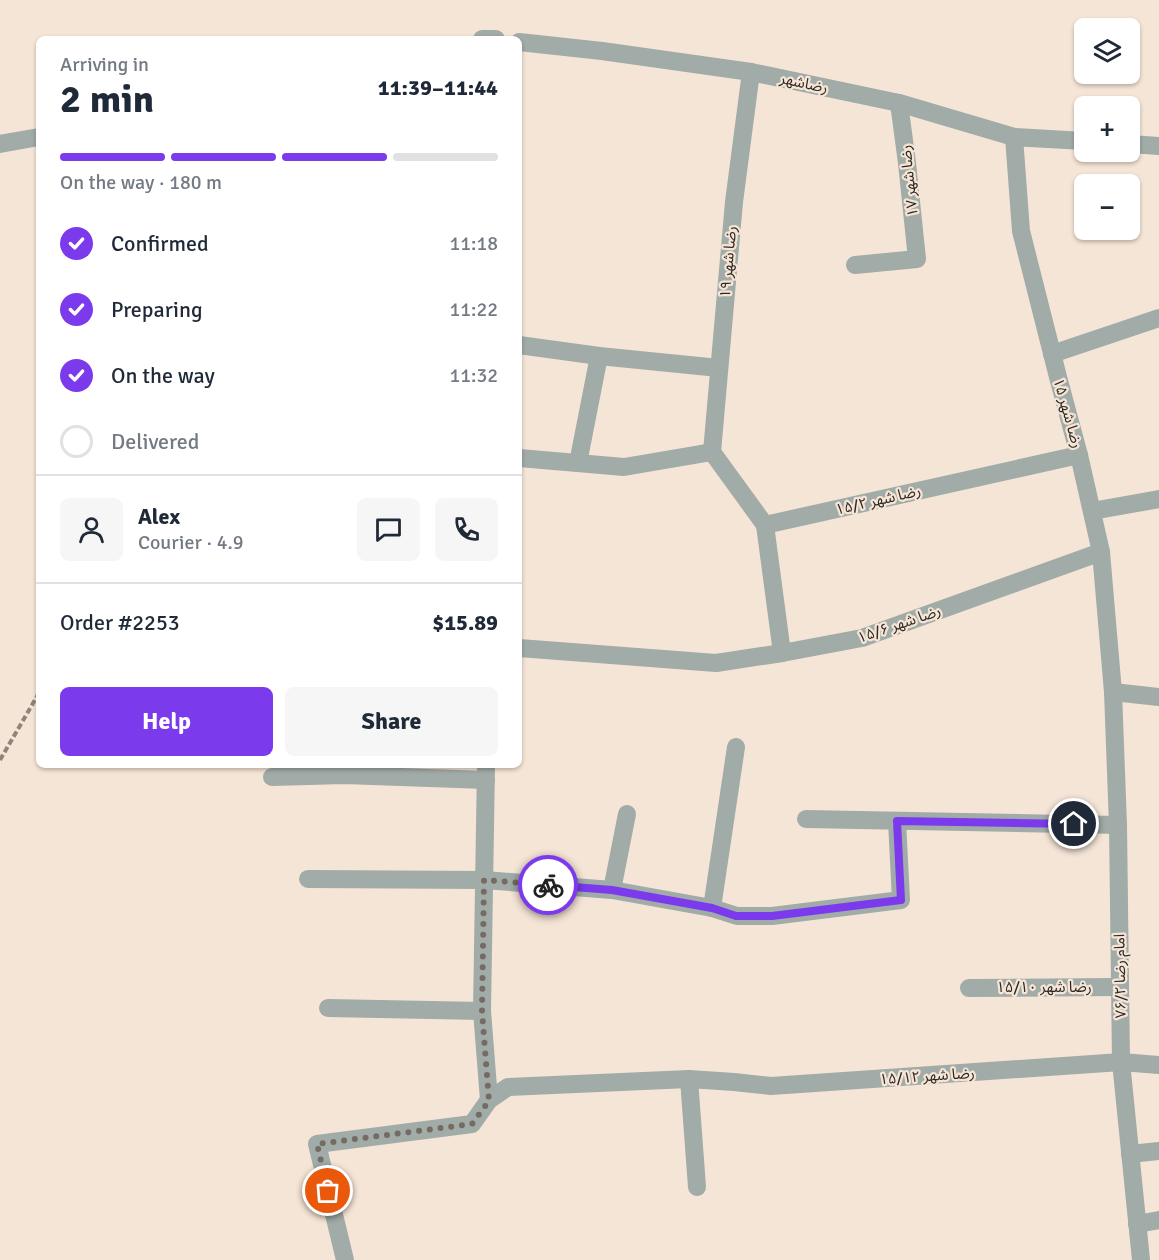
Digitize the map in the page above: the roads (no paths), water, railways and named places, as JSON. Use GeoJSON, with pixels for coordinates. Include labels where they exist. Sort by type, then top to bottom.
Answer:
{"type":"FeatureCollection","features":[{"type":"Feature","properties":{"kind":"street","name":"رضاشهر"},"geometry":{"type":"LineString","coordinates":[[522,42],[751,72],[899,103],[1014,137],[1074,140]]}},
{"type":"Feature","properties":{"kind":"street","name":"رضا شهر ۱۹"},"geometry":{"type":"LineString","coordinates":[[711,452],[734,202],[751,72]]}},
{"type":"Feature","properties":{"kind":"street","name":"رضا شهر ۱۷"},"geometry":{"type":"LineString","coordinates":[[855,265],[917,259],[908,163],[899,103]]}},
{"type":"Feature","properties":{"kind":"street","name":"رضا شهر ۱۵"},"geometry":{"type":"LineString","coordinates":[[1014,137],[1021,231],[1079,454],[1101,552],[1113,692]]}},
{"type":"Feature","properties":{"kind":"street"},"geometry":{"type":"LineString","coordinates":[[0,144],[36,138]]}},
{"type":"Feature","properties":{"kind":"street"},"geometry":{"type":"LineString","coordinates":[[1140,145],[1159,146]]}},
{"type":"Feature","properties":{"kind":"street"},"geometry":{"type":"LineString","coordinates":[[1052,354],[1159,318]]}},
{"type":"Feature","properties":{"kind":"street"},"geometry":{"type":"LineString","coordinates":[[522,345],[719,368]]}},
{"type":"Feature","properties":{"kind":"street"},"geometry":{"type":"LineString","coordinates":[[578,463],[599,356]]}},
{"type":"Feature","properties":{"kind":"street"},"geometry":{"type":"LineString","coordinates":[[522,458],[624,467],[711,452],[765,525],[782,653]]}},
{"type":"Feature","properties":{"kind":"street","name":"رضا شهر ۱۵/۲"},"geometry":{"type":"LineString","coordinates":[[765,525],[1079,454]]}},
{"type":"Feature","properties":{"kind":"street"},"geometry":{"type":"LineString","coordinates":[[1092,511],[1159,499]]}},
{"type":"Feature","properties":{"kind":"street","name":"رضا شهر ۱۵/۶"},"geometry":{"type":"LineString","coordinates":[[522,648],[716,663],[782,653],[862,638],[1101,552]]}},
{"type":"Feature","properties":{"kind":"street"},"geometry":{"type":"LineString","coordinates":[[1113,692],[1159,697]]}},
{"type":"Feature","properties":{"kind":"street","name":"امام رضا ۷۶/۲"},"geometry":{"type":"LineString","coordinates":[[1113,692],[1118,825],[1120,1062],[1141,1260]]}},
{"type":"Feature","properties":{"kind":"street"},"geometry":{"type":"LineString","coordinates":[[712,908],[736,747]]}},
{"type":"Feature","properties":{"kind":"street"},"geometry":{"type":"LineString","coordinates":[[272,777],[486,773],[482,1011],[489,1101],[472,1124],[317,1144],[345,1260]]}},
{"type":"Feature","properties":{"kind":"street"},"geometry":{"type":"LineString","coordinates":[[612,890],[627,814]]}},
{"type":"Feature","properties":{"kind":"street"},"geometry":{"type":"LineString","coordinates":[[806,819],[1118,825]]}},
{"type":"Feature","properties":{"kind":"street"},"geometry":{"type":"LineString","coordinates":[[308,879],[484,880],[612,890],[712,908],[736,916],[772,916],[901,900],[897,821]]}},
{"type":"Feature","properties":{"kind":"street","name":"رضا شهر ۱۵/۱۰"},"geometry":{"type":"LineString","coordinates":[[969,988],[1119,987]]}},
{"type":"Feature","properties":{"kind":"street"},"geometry":{"type":"LineString","coordinates":[[328,1008],[482,1011]]}},
{"type":"Feature","properties":{"kind":"street","name":"رضا شهر ۱۵/۱۲"},"geometry":{"type":"LineString","coordinates":[[489,1101],[508,1087],[689,1079],[771,1086],[1120,1062],[1159,1065]]}},
{"type":"Feature","properties":{"kind":"street"},"geometry":{"type":"LineString","coordinates":[[689,1079],[697,1187]]}},
{"type":"Feature","properties":{"kind":"street"},"geometry":{"type":"LineString","coordinates":[[1130,1154],[1159,1151]]}},
{"type":"Feature","properties":{"kind":"street"},"geometry":{"type":"LineString","coordinates":[[1137,1224],[1159,1220]]}}]}
